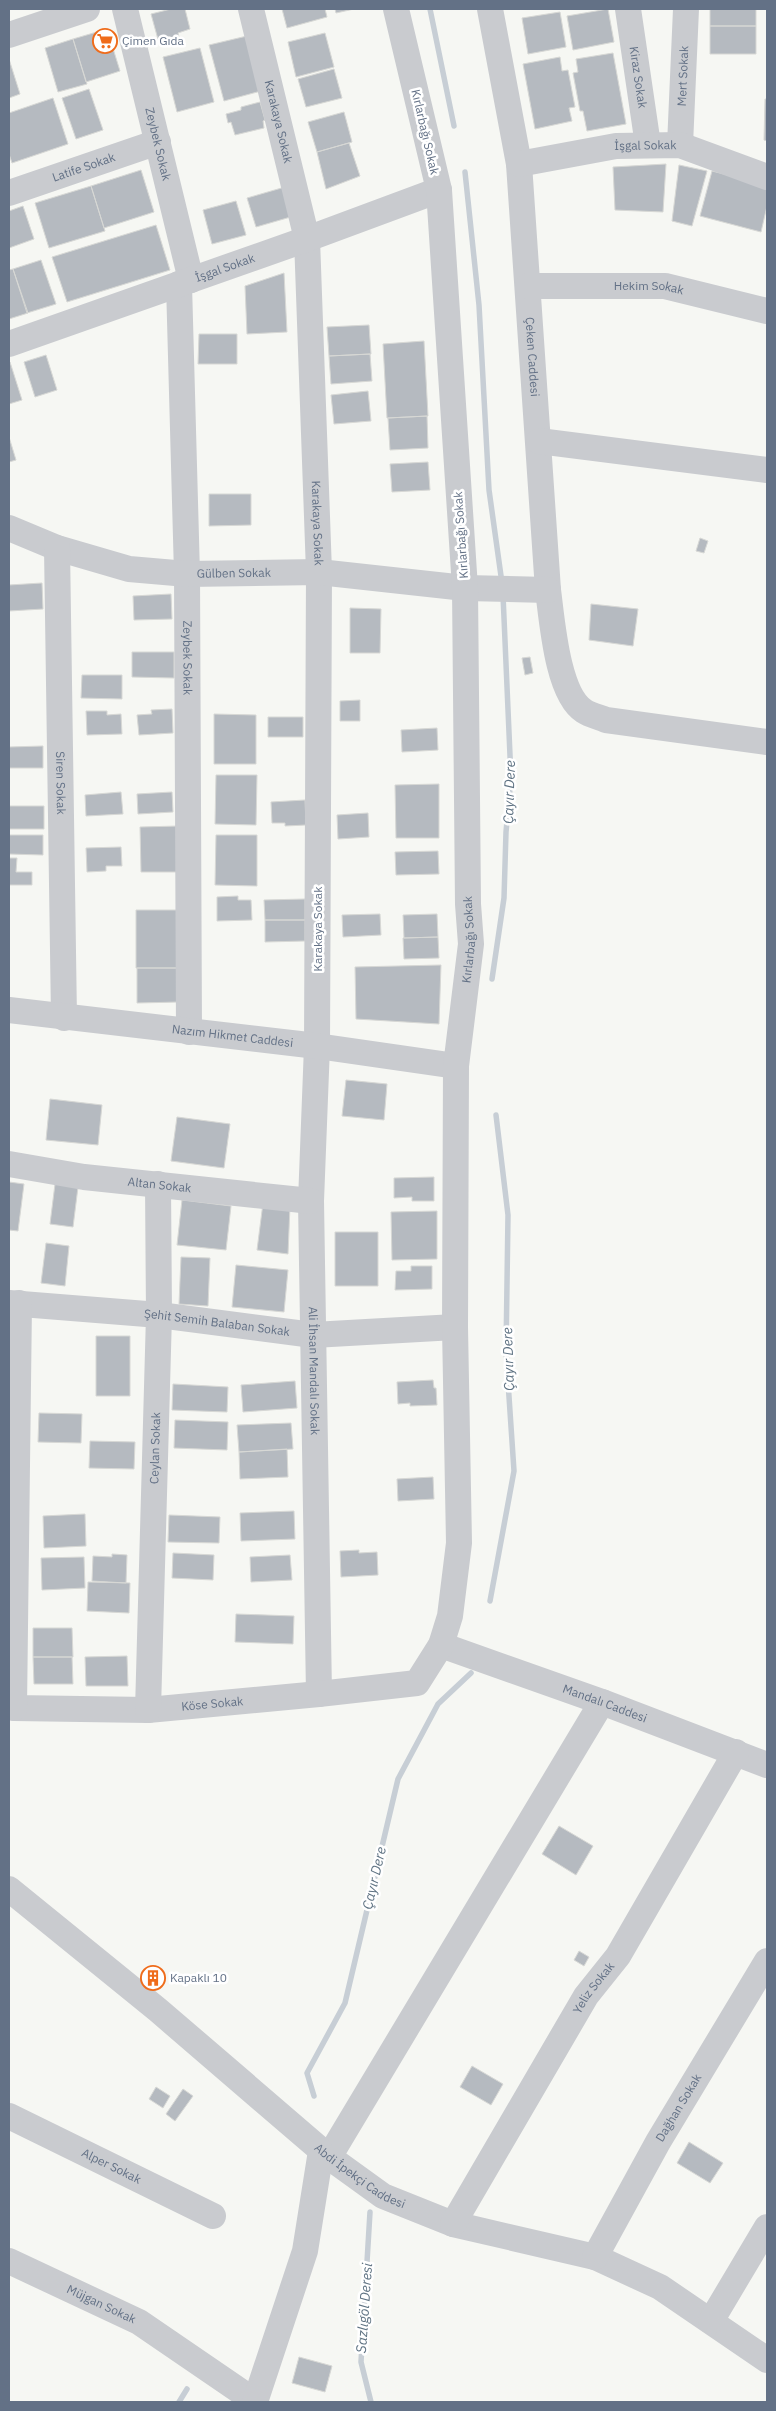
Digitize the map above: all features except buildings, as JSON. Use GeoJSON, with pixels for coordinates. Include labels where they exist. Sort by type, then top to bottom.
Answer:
{"type":"FeatureCollection","features":[{"type":"Feature","properties":{"kind":"street"},"geometry":{"type":"LineString","coordinates":[[9,35],[86,9]]}},
{"type":"Feature","properties":{"kind":"street","name":"Zeybek Sokak"},"geometry":{"type":"LineString","coordinates":[[125,9],[158,142],[185,282],[189,1032]]}},
{"type":"Feature","properties":{"kind":"street","name":"Karakaya Sokak"},"geometry":{"type":"LineString","coordinates":[[251,9],[308,239],[319,572],[317,1046]]}},
{"type":"Feature","properties":{"kind":"street","name":"Kırlarbağı Sokak"},"geometry":{"type":"LineString","coordinates":[[396,9],[439,190],[465,588],[468,904],[471,944],[456,1066],[455,1328],[459,1543],[450,1616],[441,1645],[416,1682]]}},
{"type":"Feature","properties":{"kind":"street","name":"Çeken Caddesi"},"geometry":{"type":"LineString","coordinates":[[490,9],[519,164],[548,590],[557,655],[575,703],[584,712],[606,720],[767,742]]}},
{"type":"Feature","properties":{"kind":"street","name":"Kiraz Sokak"},"geometry":{"type":"LineString","coordinates":[[628,9],[648,145]]}},
{"type":"Feature","properties":{"kind":"street","name":"Mert Sokak"},"geometry":{"type":"LineString","coordinates":[[680,145],[686,9]]}},
{"type":"Feature","properties":{"kind":"street","name":"Latife Sokak"},"geometry":{"type":"LineString","coordinates":[[9,193],[158,142]]}},
{"type":"Feature","properties":{"kind":"street","name":"İşgal Sokak"},"geometry":{"type":"LineString","coordinates":[[519,164],[616,146],[680,145],[767,177]]}},
{"type":"Feature","properties":{"kind":"street","name":"İşgal Sokak"},"geometry":{"type":"LineString","coordinates":[[9,344],[308,239],[439,190]]}},
{"type":"Feature","properties":{"kind":"street","name":"Hekim Sokak"},"geometry":{"type":"LineString","coordinates":[[528,286],[665,286],[767,310]]}},
{"type":"Feature","properties":{"kind":"street"},"geometry":{"type":"LineString","coordinates":[[539,441],[767,470]]}},
{"type":"Feature","properties":{"kind":"street","name":"Gülben Sokak"},"geometry":{"type":"LineString","coordinates":[[9,528],[57,548],[128,569],[187,574],[319,572],[465,588],[548,590]]}},
{"type":"Feature","properties":{"kind":"street","name":"Siren Sokak"},"geometry":{"type":"LineString","coordinates":[[57,548],[64,1018]]}},
{"type":"Feature","properties":{"kind":"street","name":"Nazım Hikmet Caddesi"},"geometry":{"type":"LineString","coordinates":[[9,1010],[64,1018],[317,1046],[456,1066]]}},
{"type":"Feature","properties":{"kind":"street","name":"Ali İhsan Mandalı Sokak"},"geometry":{"type":"LineString","coordinates":[[317,1046],[311,1201],[319,1694]]}},
{"type":"Feature","properties":{"kind":"street","name":"Altan Sokak"},"geometry":{"type":"LineString","coordinates":[[9,1164],[84,1177],[311,1201]]}},
{"type":"Feature","properties":{"kind":"street","name":"Ceylan Sokak"},"geometry":{"type":"LineString","coordinates":[[148,1710],[158,1315],[158,1184]]}},
{"type":"Feature","properties":{"kind":"street"},"geometry":{"type":"LineString","coordinates":[[11,1706],[14,1303]]}},
{"type":"Feature","properties":{"kind":"street","name":"Şehit Semih Balaban Sokak"},"geometry":{"type":"LineString","coordinates":[[14,1303],[158,1315],[313,1335],[455,1328]]}},
{"type":"Feature","properties":{"kind":"street","name":"Mandalı Caddesi"},"geometry":{"type":"LineString","coordinates":[[441,1645],[602,1702],[767,1765]]}},
{"type":"Feature","properties":{"kind":"street","name":"Köse Sokak"},"geometry":{"type":"LineString","coordinates":[[11,1706],[148,1710],[319,1694],[416,1682]]}},
{"type":"Feature","properties":{"kind":"street"},"geometry":{"type":"LineString","coordinates":[[256,2402],[305,2251],[325,2154],[602,1702]]}},
{"type":"Feature","properties":{"kind":"street","name":"Yeliz Sokak"},"geometry":{"type":"LineString","coordinates":[[453,2224],[586,1996],[618,1956],[736,1752]]}},
{"type":"Feature","properties":{"kind":"street","name":"Abdi İpekçi Caddesi"},"geometry":{"type":"LineString","coordinates":[[9,1889],[158,2010],[325,2154],[383,2196],[453,2224],[595,2257],[660,2287],[767,2360]]}},
{"type":"Feature","properties":{"kind":"street","name":"Dağhan Sokak"},"geometry":{"type":"LineString","coordinates":[[595,2257],[658,2142],[767,1961]]}},
{"type":"Feature","properties":{"kind":"street","name":"Alper Sokak"},"geometry":{"type":"LineString","coordinates":[[9,2116],[213,2216]]}},
{"type":"Feature","properties":{"kind":"street"},"geometry":{"type":"LineString","coordinates":[[711,2321],[767,2227]]}},
{"type":"Feature","properties":{"kind":"street","name":"Müjgan Sokak"},"geometry":{"type":"LineString","coordinates":[[9,2261],[139,2322],[256,2402]]}},
{"type":"Feature","properties":{"kind":"waterway"},"geometry":{"type":"LineString","coordinates":[[430,9],[454,126]]}},
{"type":"Feature","properties":{"kind":"waterway"},"geometry":{"type":"LineString","coordinates":[[465,172],[479,305],[489,490],[502,583]]}},
{"type":"Feature","properties":{"kind":"waterway","name":"Çayır Dere"},"geometry":{"type":"LineString","coordinates":[[492,979],[504,898],[506,832],[511,778],[503,595]]}},
{"type":"Feature","properties":{"kind":"waterway","name":"Çayır Dere"},"geometry":{"type":"LineString","coordinates":[[490,1601],[514,1471],[506,1352],[508,1215],[496,1115]]}},
{"type":"Feature","properties":{"kind":"waterway","name":"Çayır Dere"},"geometry":{"type":"LineString","coordinates":[[314,2096],[307,2073],[345,2003],[398,1779],[438,1704],[471,1673]]}},
{"type":"Feature","properties":{"kind":"waterway","name":"Sazlıgöl Deresi"},"geometry":{"type":"LineString","coordinates":[[370,2212],[361,2362],[371,2402]]}},
{"type":"Feature","properties":{"kind":"waterway"},"geometry":{"type":"LineString","coordinates":[[179,2402],[187,2389]]}},
{"type":"Feature","properties":{"kind":"place","name":"Çimen Gıda"},"geometry":{"type":"Point","coordinates":[105,41]}},
{"type":"Feature","properties":{"kind":"place","name":"Kapaklı 10"},"geometry":{"type":"Point","coordinates":[153,1978]}}]}
